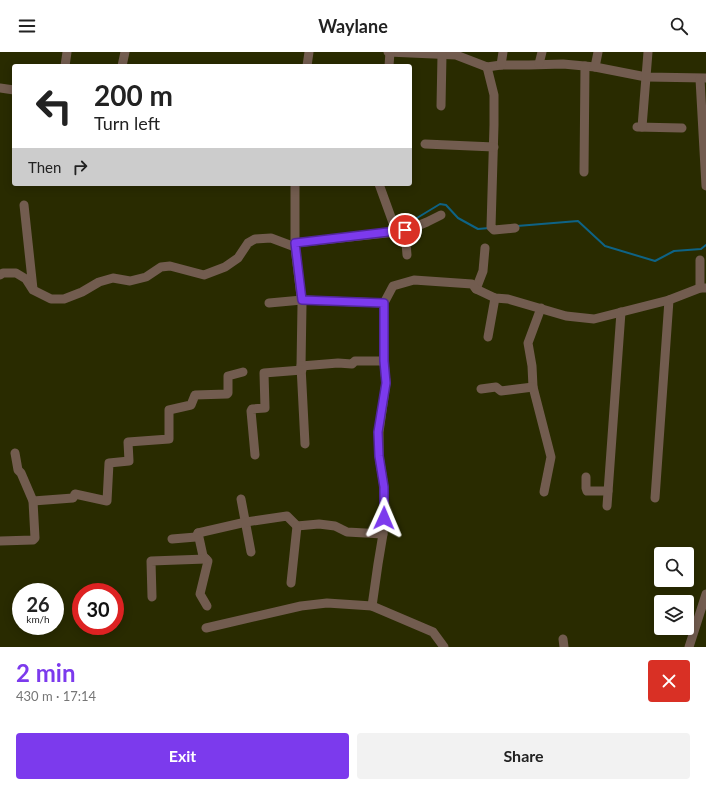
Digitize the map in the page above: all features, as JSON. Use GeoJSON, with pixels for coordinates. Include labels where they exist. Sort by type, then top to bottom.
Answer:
{"type":"FeatureCollection","features":[{"type":"Feature","properties":{"kind":"street"},"geometry":{"type":"LineString","coordinates":[[65,64],[68,52]]}},
{"type":"Feature","properties":{"kind":"street"},"geometry":{"type":"LineString","coordinates":[[122,64],[125,52]]}},
{"type":"Feature","properties":{"kind":"street"},"geometry":{"type":"LineString","coordinates":[[307,64],[309,52]]}},
{"type":"Feature","properties":{"kind":"street"},"geometry":{"type":"LineString","coordinates":[[389,64],[389,52],[431,53],[456,55],[486,67],[501,65],[563,64],[595,67],[646,78],[703,79],[706,186]]}},
{"type":"Feature","properties":{"kind":"street"},"geometry":{"type":"LineString","coordinates":[[501,65],[503,52]]}},
{"type":"Feature","properties":{"kind":"street"},"geometry":{"type":"LineString","coordinates":[[539,64],[542,52]]}},
{"type":"Feature","properties":{"kind":"street"},"geometry":{"type":"LineString","coordinates":[[595,67],[598,52]]}},
{"type":"Feature","properties":{"kind":"street"},"geometry":{"type":"LineString","coordinates":[[648,52],[639,127],[682,128]]}},
{"type":"Feature","properties":{"kind":"street"},"geometry":{"type":"LineString","coordinates":[[441,106],[442,55]]}},
{"type":"Feature","properties":{"kind":"street"},"geometry":{"type":"LineString","coordinates":[[584,172],[585,66]]}},
{"type":"Feature","properties":{"kind":"street"},"geometry":{"type":"LineString","coordinates":[[486,67],[494,95],[491,227],[494,230],[515,228]]}},
{"type":"Feature","properties":{"kind":"street"},"geometry":{"type":"LineString","coordinates":[[0,88],[12,90]]}},
{"type":"Feature","properties":{"kind":"street"},"geometry":{"type":"LineString","coordinates":[[425,144],[494,147]]}},
{"type":"Feature","properties":{"kind":"street"},"geometry":{"type":"LineString","coordinates":[[295,186],[295,245],[302,300],[301,368],[305,444]]}},
{"type":"Feature","properties":{"kind":"street"},"geometry":{"type":"LineString","coordinates":[[380,186],[401,231],[407,255]]}},
{"type":"Feature","properties":{"kind":"street"},"geometry":{"type":"LineString","coordinates":[[24,205],[33,290]]}},
{"type":"Feature","properties":{"kind":"street"},"geometry":{"type":"LineString","coordinates":[[0,275],[16,273],[26,279],[33,290],[51,299],[64,299],[82,292],[99,282],[113,278],[130,281],[146,277],[161,266],[170,266],[204,275],[225,267],[238,258],[248,243],[255,239],[270,238],[295,245],[401,231],[427,222],[441,215]]}},
{"type":"Feature","properties":{"kind":"street"},"geometry":{"type":"LineString","coordinates":[[476,288],[483,271],[485,248]]}},
{"type":"Feature","properties":{"kind":"street"},"geometry":{"type":"LineString","coordinates":[[372,606],[383,534],[384,487],[379,456],[378,432],[386,383],[384,361],[384,303],[393,286],[414,280],[472,284],[476,288],[495,298],[508,299],[566,316],[594,319],[669,300],[703,288],[700,260]]}},
{"type":"Feature","properties":{"kind":"street"},"geometry":{"type":"LineString","coordinates":[[488,337],[495,298]]}},
{"type":"Feature","properties":{"kind":"street"},"geometry":{"type":"LineString","coordinates":[[269,303],[302,300],[384,303]]}},
{"type":"Feature","properties":{"kind":"street"},"geometry":{"type":"LineString","coordinates":[[655,498],[669,300]]}},
{"type":"Feature","properties":{"kind":"street"},"geometry":{"type":"LineString","coordinates":[[541,308],[528,340],[532,366],[533,387],[551,457],[544,492]]}},
{"type":"Feature","properties":{"kind":"street"},"geometry":{"type":"LineString","coordinates":[[607,506],[621,312]]}},
{"type":"Feature","properties":{"kind":"street"},"geometry":{"type":"LineString","coordinates":[[255,455],[251,410],[265,408],[264,373],[338,363],[352,364],[355,361],[384,361]]}},
{"type":"Feature","properties":{"kind":"street"},"geometry":{"type":"LineString","coordinates":[[33,501],[73,498],[74,494],[107,501],[109,463],[129,461],[128,442],[169,439],[169,410],[191,405],[195,395],[227,394],[228,376],[243,372]]}},
{"type":"Feature","properties":{"kind":"street"},"geometry":{"type":"LineString","coordinates":[[481,389],[496,387],[501,391],[533,387]]}},
{"type":"Feature","properties":{"kind":"street"},"geometry":{"type":"LineString","coordinates":[[0,541],[33,540],[35,538],[33,501],[21,473],[18,470],[15,453]]}},
{"type":"Feature","properties":{"kind":"street"},"geometry":{"type":"LineString","coordinates":[[586,477],[587,491],[608,491]]}},
{"type":"Feature","properties":{"kind":"street"},"geometry":{"type":"LineString","coordinates":[[241,499],[252,552]]}},
{"type":"Feature","properties":{"kind":"street"},"geometry":{"type":"LineString","coordinates":[[172,539],[196,536],[198,533],[246,522],[287,516],[297,526]]}},
{"type":"Feature","properties":{"kind":"street"},"geometry":{"type":"LineString","coordinates":[[297,526],[319,524],[335,526],[347,532],[383,534]]}},
{"type":"Feature","properties":{"kind":"street"},"geometry":{"type":"LineString","coordinates":[[291,583],[297,526]]}},
{"type":"Feature","properties":{"kind":"street"},"geometry":{"type":"LineString","coordinates":[[198,533],[203,556],[208,561],[200,594],[207,606]]}},
{"type":"Feature","properties":{"kind":"street"},"geometry":{"type":"LineString","coordinates":[[152,597],[151,561],[206,559]]}},
{"type":"Feature","properties":{"kind":"street"},"geometry":{"type":"LineString","coordinates":[[689,647],[706,594]]}},
{"type":"Feature","properties":{"kind":"street"},"geometry":{"type":"LineString","coordinates":[[206,628],[301,606],[327,603],[372,606],[433,632],[444,647]]}},
{"type":"Feature","properties":{"kind":"waterway"},"geometry":{"type":"LineString","coordinates":[[402,222],[412,221],[440,204],[446,205],[458,218],[478,229],[489,228]]}},
{"type":"Feature","properties":{"kind":"waterway"},"geometry":{"type":"LineString","coordinates":[[517,226],[578,221],[605,246],[655,261],[674,251],[701,249],[706,245]]}},
{"type":"Feature","properties":{"kind":"route"},"geometry":{"type":"LineString","coordinates":[[384,518],[384,487],[379,456],[378,432],[386,383],[384,361],[384,303],[302,300],[295,243],[405,230]]}}]}
